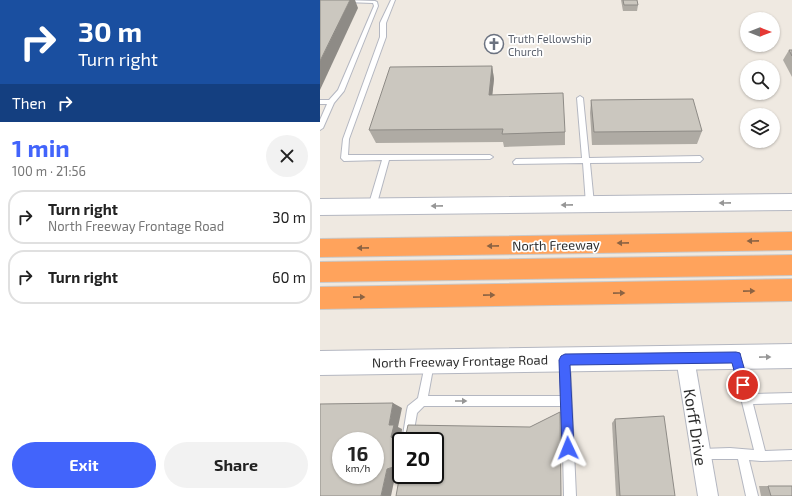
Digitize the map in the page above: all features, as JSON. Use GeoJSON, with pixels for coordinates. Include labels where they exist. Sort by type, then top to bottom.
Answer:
{"type":"FeatureCollection","features":[{"type":"Feature","properties":{"kind":"highway","name":"North Freeway"},"geometry":{"type":"LineString","coordinates":[[320,248],[792,241]]}},
{"type":"Feature","properties":{"kind":"highway","name":"North Freeway"},"geometry":{"type":"LineString","coordinates":[[320,272],[792,265]]}},
{"type":"Feature","properties":{"kind":"highway"},"geometry":{"type":"LineString","coordinates":[[320,298],[792,290]]}},
{"type":"Feature","properties":{"kind":"main road"},"geometry":{"type":"LineString","coordinates":[[320,207],[792,202]]}},
{"type":"Feature","properties":{"kind":"main road","name":"North Freeway Frontage Road"},"geometry":{"type":"LineString","coordinates":[[320,364],[792,356]]}},
{"type":"Feature","properties":{"kind":"street","name":"Korff Drive"},"geometry":{"type":"LineString","coordinates":[[685,358],[708,496]]}},
{"type":"Feature","properties":{"kind":"lane"},"geometry":{"type":"LineString","coordinates":[[393,0],[383,23],[383,37],[346,139],[344,158],[490,157]]}},
{"type":"Feature","properties":{"kind":"lane"},"geometry":{"type":"LineString","coordinates":[[320,128],[331,102],[341,91],[376,6],[376,2],[368,1],[336,1]]}},
{"type":"Feature","properties":{"kind":"lane"},"geometry":{"type":"LineString","coordinates":[[580,98],[590,204]]}},
{"type":"Feature","properties":{"kind":"lane"},"geometry":{"type":"LineString","coordinates":[[320,102],[331,102]]}},
{"type":"Feature","properties":{"kind":"lane"},"geometry":{"type":"LineString","coordinates":[[372,207],[386,158]]}},
{"type":"Feature","properties":{"kind":"lane"},"geometry":{"type":"LineString","coordinates":[[516,162],[586,162],[700,158]]}},
{"type":"Feature","properties":{"kind":"lane"},"geometry":{"type":"LineString","coordinates":[[736,357],[761,456]]}},
{"type":"Feature","properties":{"kind":"lane"},"geometry":{"type":"LineString","coordinates":[[565,360],[570,496]]}},
{"type":"Feature","properties":{"kind":"lane"},"geometry":{"type":"LineString","coordinates":[[408,432],[412,410],[422,400],[429,362]]}},
{"type":"Feature","properties":{"kind":"lane"},"geometry":{"type":"LineString","coordinates":[[747,399],[792,398]]}},
{"type":"Feature","properties":{"kind":"lane"},"geometry":{"type":"LineString","coordinates":[[422,400],[566,400]]}},
{"type":"Feature","properties":{"kind":"lane"},"geometry":{"type":"LineString","coordinates":[[701,454],[742,454],[761,456],[792,455]]}},
{"type":"Feature","properties":{"kind":"lane"},"geometry":{"type":"LineString","coordinates":[[742,454],[752,496]]}},
{"type":"Feature","properties":{"kind":"building"},"geometry":{"type":"Polygon","coordinates":[[[320,0],[350,0],[320,61],[320,0]]]}},
{"type":"Feature","properties":{"kind":"building"},"geometry":{"type":"Polygon","coordinates":[[[623,0],[637,0],[638,5],[624,5],[623,0]]]}},
{"type":"Feature","properties":{"kind":"building"},"geometry":{"type":"Polygon","coordinates":[[[492,66],[489,95],[563,93],[565,132],[502,134],[503,129],[369,130],[390,67],[492,66]]]}},
{"type":"Feature","properties":{"kind":"building"},"geometry":{"type":"Polygon","coordinates":[[[693,99],[702,131],[594,132],[591,100],[693,99]]]}},
{"type":"Feature","properties":{"kind":"building"},"geometry":{"type":"Polygon","coordinates":[[[393,403],[389,425],[394,425],[391,437],[392,467],[387,469],[384,482],[384,432],[332,432],[332,484],[384,484],[381,496],[320,496],[320,404],[393,403]]]}},
{"type":"Feature","properties":{"kind":"building"},"geometry":{"type":"Polygon","coordinates":[[[560,412],[561,496],[396,496],[398,484],[444,484],[444,432],[406,432],[408,425],[530,427],[560,412]]]}},
{"type":"Feature","properties":{"kind":"building"},"geometry":{"type":"Polygon","coordinates":[[[664,416],[675,496],[620,496],[615,419],[664,416]]]}},
{"type":"Feature","properties":{"kind":"building"},"geometry":{"type":"Polygon","coordinates":[[[768,486],[792,486],[792,496],[771,496],[768,486]]]}},
{"type":"Feature","properties":{"kind":"place","name":"Truth Fellowship Church"},"geometry":{"type":"Point","coordinates":[494,44]}},
{"type":"Feature","properties":{"kind":"route"},"geometry":{"type":"LineString","coordinates":[[568,448],[565,360],[736,357],[743,385]]}}]}
